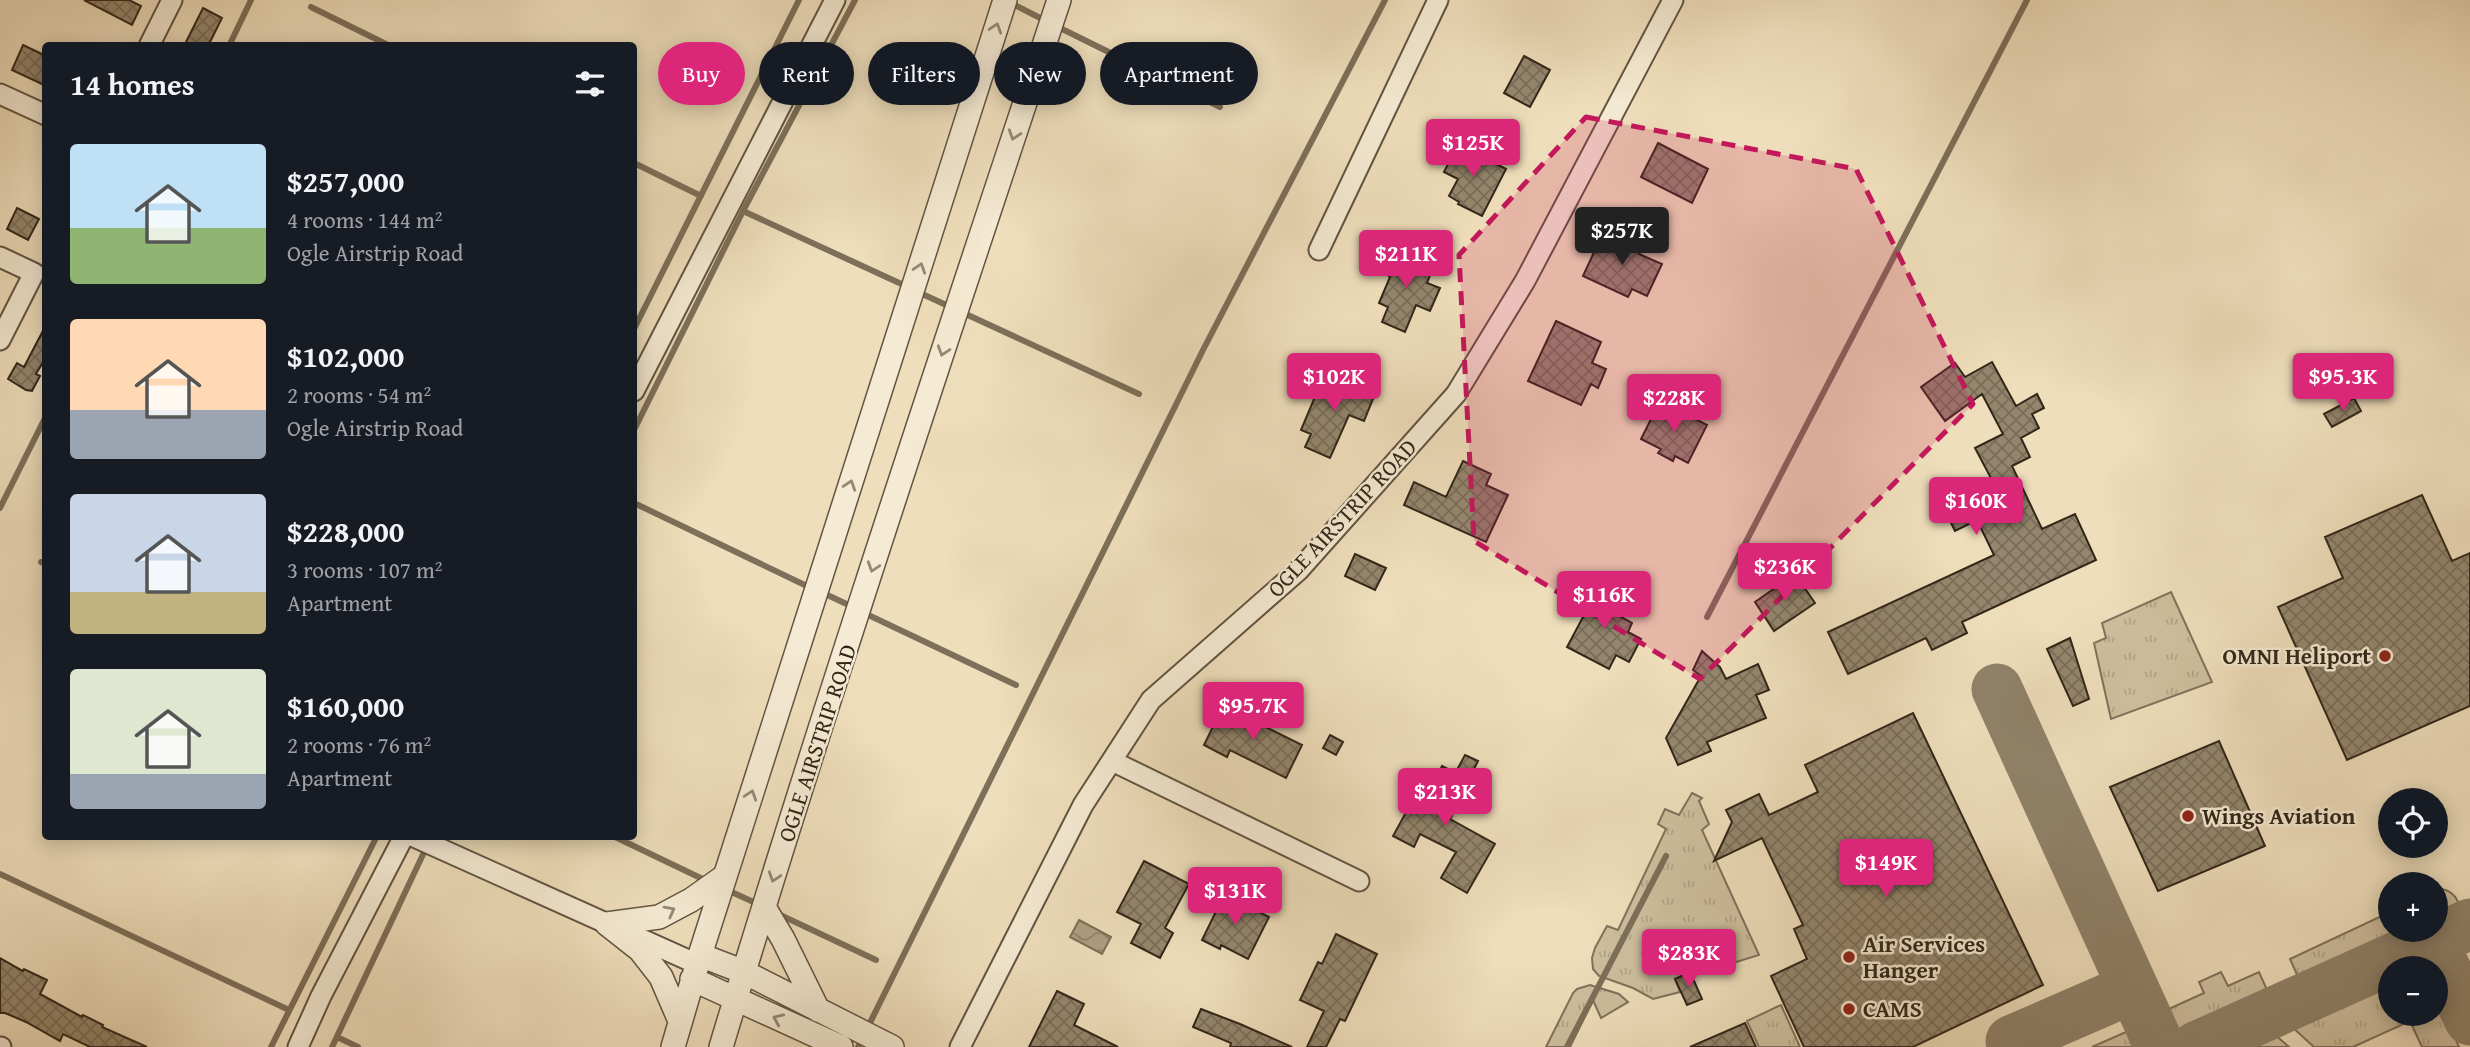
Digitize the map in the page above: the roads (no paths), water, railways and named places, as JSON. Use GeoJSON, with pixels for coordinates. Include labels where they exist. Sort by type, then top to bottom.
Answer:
{"type":"FeatureCollection","features":[{"type":"Feature","properties":{"kind":"street"},"geometry":{"type":"LineString","coordinates":[[151,42],[172,0]]}},
{"type":"Feature","properties":{"kind":"street"},"geometry":{"type":"LineString","coordinates":[[637,385],[835,0]]}},
{"type":"Feature","properties":{"kind":"street","name":"OGLE AIRSTRIP ROAD"},"geometry":{"type":"LineString","coordinates":[[673,1047],[696,966],[1005,0]]}},
{"type":"Feature","properties":{"kind":"street","name":"OGLE AIRSTRIP ROAD"},"geometry":{"type":"LineString","coordinates":[[721,1047],[1059,0]]}},
{"type":"Feature","properties":{"kind":"street"},"geometry":{"type":"LineString","coordinates":[[1319,250],[1438,0]]}},
{"type":"Feature","properties":{"kind":"street","name":"OGLE AIRSTRIP ROAD"},"geometry":{"type":"LineString","coordinates":[[960,1047],[1083,805],[1151,700],[1299,570],[1456,394],[1525,281],[1673,0]]}},
{"type":"Feature","properties":{"kind":"street"},"geometry":{"type":"LineString","coordinates":[[0,94],[42,114]]}},
{"type":"Feature","properties":{"kind":"street"},"geometry":{"type":"LineString","coordinates":[[0,257],[34,273],[0,340]]}},
{"type":"Feature","properties":{"kind":"street"},"geometry":{"type":"LineString","coordinates":[[1112,761],[1359,881]]}},
{"type":"Feature","properties":{"kind":"street"},"geometry":{"type":"LineString","coordinates":[[298,1047],[321,996],[402,840]]}},
{"type":"Feature","properties":{"kind":"street"},"geometry":{"type":"LineString","coordinates":[[421,840],[696,966],[736,999],[841,1047]]}},
{"type":"Feature","properties":{"kind":"street"},"geometry":{"type":"LineString","coordinates":[[607,924],[659,917],[691,900],[725,876]]}},
{"type":"Feature","properties":{"kind":"street"},"geometry":{"type":"LineString","coordinates":[[764,907],[818,1010]]}},
{"type":"Feature","properties":{"kind":"street"},"geometry":{"type":"LineString","coordinates":[[607,924],[640,950],[661,977],[680,1021]]}},
{"type":"Feature","properties":{"kind":"street"},"geometry":{"type":"LineString","coordinates":[[696,966],[744,972],[892,1047]]}},
{"type":"Feature","properties":{"kind":"water"},"geometry":{"type":"Polygon","coordinates":[[[1079,920],[1111,937],[1102,954],[1070,937],[1079,920]]]}},
{"type":"Feature","properties":{"kind":"waterway"},"geometry":{"type":"LineString","coordinates":[[231,42],[251,0]]}},
{"type":"Feature","properties":{"kind":"waterway"},"geometry":{"type":"LineString","coordinates":[[637,323],[799,0]]}},
{"type":"Feature","properties":{"kind":"waterway"},"geometry":{"type":"LineString","coordinates":[[637,424],[743,211],[855,0]]}},
{"type":"Feature","properties":{"kind":"waterway"},"geometry":{"type":"LineString","coordinates":[[858,1047],[1203,350],[1385,0]]}},
{"type":"Feature","properties":{"kind":"waterway"},"geometry":{"type":"LineString","coordinates":[[1707,617],[2027,0]]}},
{"type":"Feature","properties":{"kind":"waterway"},"geometry":{"type":"LineString","coordinates":[[1009,2],[1046,21]]}},
{"type":"Feature","properties":{"kind":"waterway"},"geometry":{"type":"LineString","coordinates":[[311,7],[382,42]]}},
{"type":"Feature","properties":{"kind":"waterway"},"geometry":{"type":"LineString","coordinates":[[1056,26],[1220,107]]}},
{"type":"Feature","properties":{"kind":"waterway"},"geometry":{"type":"LineString","coordinates":[[637,164],[701,196]]}},
{"type":"Feature","properties":{"kind":"waterway"},"geometry":{"type":"LineString","coordinates":[[743,211],[908,287]]}},
{"type":"Feature","properties":{"kind":"waterway"},"geometry":{"type":"LineString","coordinates":[[918,292],[1139,394]]}},
{"type":"Feature","properties":{"kind":"waterway"},"geometry":{"type":"LineString","coordinates":[[0,508],[42,424]]}},
{"type":"Feature","properties":{"kind":"waterway"},"geometry":{"type":"LineString","coordinates":[[637,504],[811,588]]}},
{"type":"Feature","properties":{"kind":"waterway"},"geometry":{"type":"LineString","coordinates":[[821,592],[853,607]]}},
{"type":"Feature","properties":{"kind":"waterway"},"geometry":{"type":"LineString","coordinates":[[862,612],[1016,685]]}},
{"type":"Feature","properties":{"kind":"waterway"},"geometry":{"type":"LineString","coordinates":[[271,1047],[375,840]]}},
{"type":"Feature","properties":{"kind":"waterway"},"geometry":{"type":"LineString","coordinates":[[621,840],[709,882]]}},
{"type":"Feature","properties":{"kind":"waterway"},"geometry":{"type":"LineString","coordinates":[[332,1047],[427,846]]}},
{"type":"Feature","properties":{"kind":"waterway"},"geometry":{"type":"LineString","coordinates":[[1567,1047],[1666,856]]}},
{"type":"Feature","properties":{"kind":"waterway"},"geometry":{"type":"LineString","coordinates":[[0,874],[289,1010]]}},
{"type":"Feature","properties":{"kind":"waterway"},"geometry":{"type":"LineString","coordinates":[[725,889],[760,905]]}},
{"type":"Feature","properties":{"kind":"waterway"},"geometry":{"type":"LineString","coordinates":[[776,913],[876,960]]}},
{"type":"Feature","properties":{"kind":"waterway"},"geometry":{"type":"LineString","coordinates":[[337,1037],[358,1047]]}},
{"type":"Feature","properties":{"kind":"place","name":"OMNI Heliport"},"geometry":{"type":"Point","coordinates":[2385,656]}},
{"type":"Feature","properties":{"kind":"place","name":"Wings Aviation"},"geometry":{"type":"Point","coordinates":[2188,816]}},
{"type":"Feature","properties":{"kind":"place","name":"Air Services Hanger"},"geometry":{"type":"Point","coordinates":[1849,957]}},
{"type":"Feature","properties":{"kind":"place","name":"CAMS"},"geometry":{"type":"Point","coordinates":[1849,1009]}}]}
